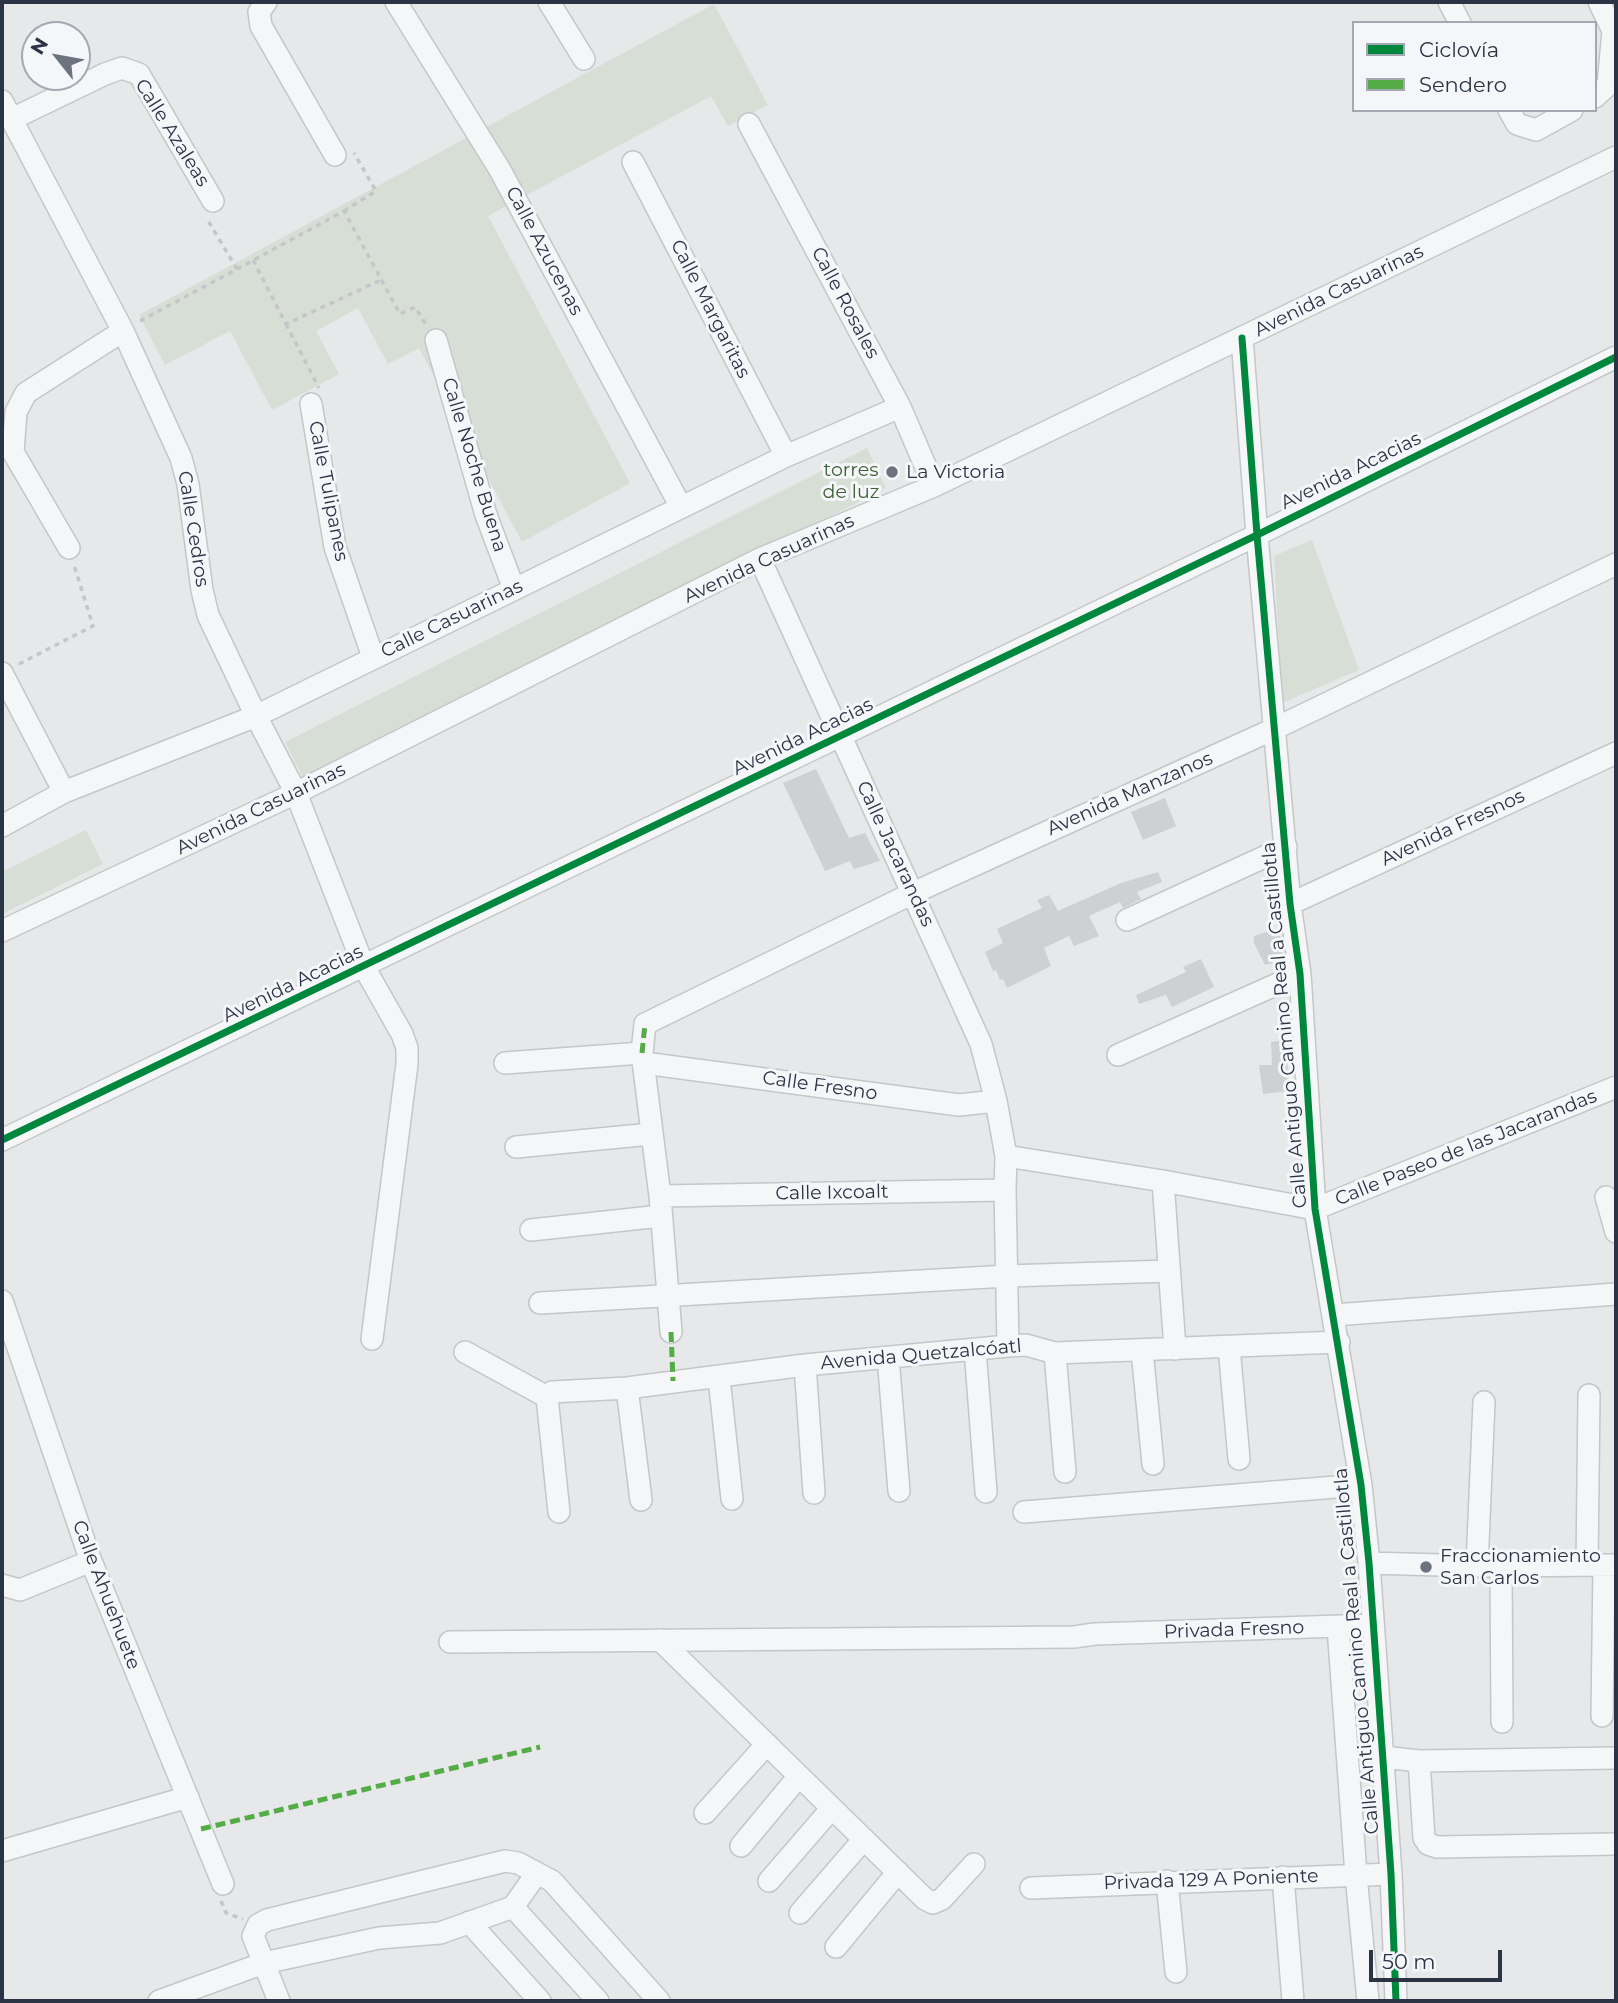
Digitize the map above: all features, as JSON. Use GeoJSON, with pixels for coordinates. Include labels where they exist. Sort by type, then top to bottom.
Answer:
{"type":"FeatureCollection","features":[{"type":"Feature","properties":{"kind":"street","name":"Calle Azucenas"},"geometry":{"type":"LineString","coordinates":[[396,2],[500,170],[681,507]]}},
{"type":"Feature","properties":{"kind":"street"},"geometry":{"type":"LineString","coordinates":[[549,2],[584,59]]}},
{"type":"Feature","properties":{"kind":"street"},"geometry":{"type":"LineString","coordinates":[[1449,2],[1460,21]]}},
{"type":"Feature","properties":{"kind":"street"},"geometry":{"type":"LineString","coordinates":[[1597,95],[1608,85],[1613,32],[1599,2]]}},
{"type":"Feature","properties":{"kind":"street"},"geometry":{"type":"LineString","coordinates":[[262,7],[261,26],[335,155]]}},
{"type":"Feature","properties":{"kind":"street","name":"Calle Azaleas"},"geometry":{"type":"LineString","coordinates":[[7,110],[122,68],[139,74],[213,201]]}},
{"type":"Feature","properties":{"kind":"street","name":"Calle Cedros"},"geometry":{"type":"LineString","coordinates":[[7,110],[123,331],[181,458],[188,484],[208,615],[296,793],[364,967],[402,1034],[407,1056],[372,1339]]}},
{"type":"Feature","properties":{"kind":"street"},"geometry":{"type":"LineString","coordinates":[[1510,112],[1517,124],[1536,130],[1568,112]]}},
{"type":"Feature","properties":{"kind":"street","name":"Calle Rosales"},"geometry":{"type":"LineString","coordinates":[[749,124],[900,407],[934,486]]}},
{"type":"Feature","properties":{"kind":"street","name":"Avenida Casuarinas"},"geometry":{"type":"LineString","coordinates":[[2,931],[296,793],[760,559],[934,486],[1616,157]]}},
{"type":"Feature","properties":{"kind":"street","name":"Calle Margaritas"},"geometry":{"type":"LineString","coordinates":[[633,162],[786,456]]}},
{"type":"Feature","properties":{"kind":"street"},"geometry":{"type":"LineString","coordinates":[[69,548],[13,452],[16,412],[26,393],[123,331]]}},
{"type":"Feature","properties":{"kind":"street","name":"Calle Antiguo Camino Real a Castillotla"},"geometry":{"type":"LineString","coordinates":[[1242,338],[1290,904],[1300,974],[1315,1209],[1361,1485],[1369,1563],[1391,1874],[1396,2001]]}},
{"type":"Feature","properties":{"kind":"street","name":"Calle Noche Buena"},"geometry":{"type":"LineString","coordinates":[[436,340],[486,515],[514,589]]}},
{"type":"Feature","properties":{"kind":"street","name":"Avenida Acacias"},"geometry":{"type":"LineString","coordinates":[[2,1140],[1257,535],[1616,357]]}},
{"type":"Feature","properties":{"kind":"street","name":"Calle Tulipanes"},"geometry":{"type":"LineString","coordinates":[[311,404],[335,547],[373,657]]}},
{"type":"Feature","properties":{"kind":"street","name":"Calle Casuarinas"},"geometry":{"type":"LineString","coordinates":[[2,826],[64,792],[256,716],[786,456],[900,407]]}},
{"type":"Feature","properties":{"kind":"street","name":"Calle Jacarandas"},"geometry":{"type":"LineString","coordinates":[[760,559],[981,1044],[996,1101],[1006,1156],[1004,1190],[1008,1346]]}},
{"type":"Feature","properties":{"kind":"street","name":"Avenida Manzanos"},"geometry":{"type":"LineString","coordinates":[[643,1058],[645,1024],[913,893],[1276,728],[1616,564]]}},
{"type":"Feature","properties":{"kind":"street"},"geometry":{"type":"LineString","coordinates":[[2,673],[64,792]]}},
{"type":"Feature","properties":{"kind":"street","name":"Avenida Fresnos"},"geometry":{"type":"LineString","coordinates":[[1290,904],[1616,753]]}},
{"type":"Feature","properties":{"kind":"street"},"geometry":{"type":"LineString","coordinates":[[1127,920],[1286,847]]}},
{"type":"Feature","properties":{"kind":"street"},"geometry":{"type":"LineString","coordinates":[[1118,1055],[1300,974]]}},
{"type":"Feature","properties":{"kind":"street"},"geometry":{"type":"LineString","coordinates":[[643,1058],[671,1332]]}},
{"type":"Feature","properties":{"kind":"street","name":"Calle Fresno"},"geometry":{"type":"LineString","coordinates":[[505,1063],[643,1058],[960,1105],[996,1101]]}},
{"type":"Feature","properties":{"kind":"street","name":"Calle Paseo de las Jacarandas"},"geometry":{"type":"LineString","coordinates":[[1315,1209],[1616,1087]]}},
{"type":"Feature","properties":{"kind":"street"},"geometry":{"type":"LineString","coordinates":[[516,1147],[651,1134]]}},
{"type":"Feature","properties":{"kind":"street"},"geometry":{"type":"LineString","coordinates":[[1006,1156],[1315,1209]]}},
{"type":"Feature","properties":{"kind":"street"},"geometry":{"type":"LineString","coordinates":[[1163,1181],[1175,1349]]}},
{"type":"Feature","properties":{"kind":"street","name":"Calle Ixcoalt"},"geometry":{"type":"LineString","coordinates":[[531,1230],[660,1206],[1004,1190]]}},
{"type":"Feature","properties":{"kind":"street"},"geometry":{"type":"LineString","coordinates":[[1606,1197],[1616,1232]]}},
{"type":"Feature","properties":{"kind":"street"},"geometry":{"type":"LineString","coordinates":[[540,1303],[1007,1276],[1169,1271]]}},
{"type":"Feature","properties":{"kind":"street"},"geometry":{"type":"LineString","coordinates":[[1334,1315],[1616,1294]]}},
{"type":"Feature","properties":{"kind":"street","name":"Calle Ahuehuete"},"geometry":{"type":"LineString","coordinates":[[2,1301],[91,1561],[223,1884]]}},
{"type":"Feature","properties":{"kind":"street","name":"Avenida Quetzalcóatl"},"geometry":{"type":"LineString","coordinates":[[548,1397],[552,1392],[627,1388],[805,1365],[1008,1346],[1026,1345],[1055,1353],[1339,1342]]}},
{"type":"Feature","properties":{"kind":"street"},"geometry":{"type":"LineString","coordinates":[[1229,1347],[1239,1459]]}},
{"type":"Feature","properties":{"kind":"street"},"geometry":{"type":"LineString","coordinates":[[975,1349],[986,1492]]}},
{"type":"Feature","properties":{"kind":"street"},"geometry":{"type":"LineString","coordinates":[[1142,1350],[1153,1464]]}},
{"type":"Feature","properties":{"kind":"street"},"geometry":{"type":"LineString","coordinates":[[465,1352],[548,1397],[559,1511]]}},
{"type":"Feature","properties":{"kind":"street"},"geometry":{"type":"LineString","coordinates":[[1055,1353],[1065,1472]]}},
{"type":"Feature","properties":{"kind":"street"},"geometry":{"type":"LineString","coordinates":[[888,1357],[898,1491]]}},
{"type":"Feature","properties":{"kind":"street"},"geometry":{"type":"LineString","coordinates":[[805,1365],[814,1493]]}},
{"type":"Feature","properties":{"kind":"street"},"geometry":{"type":"LineString","coordinates":[[719,1378],[732,1499]]}},
{"type":"Feature","properties":{"kind":"street"},"geometry":{"type":"LineString","coordinates":[[627,1388],[641,1500]]}},
{"type":"Feature","properties":{"kind":"street"},"geometry":{"type":"LineString","coordinates":[[1589,1395],[1603,1565],[1602,1716]]}},
{"type":"Feature","properties":{"kind":"street"},"geometry":{"type":"LineString","coordinates":[[1478,1566],[1484,1402]]}},
{"type":"Feature","properties":{"kind":"street"},"geometry":{"type":"LineString","coordinates":[[1024,1512],[1361,1485]]}},
{"type":"Feature","properties":{"kind":"street"},"geometry":{"type":"LineString","coordinates":[[2,1585],[20,1590],[91,1561]]}},
{"type":"Feature","properties":{"kind":"street"},"geometry":{"type":"LineString","coordinates":[[1369,1563],[1603,1565]]}},
{"type":"Feature","properties":{"kind":"street"},"geometry":{"type":"LineString","coordinates":[[1500,1566],[1502,1723]]}},
{"type":"Feature","properties":{"kind":"street","name":"Privada Fresno"},"geometry":{"type":"LineString","coordinates":[[450,1643],[1074,1637],[1095,1634],[1372,1625]]}},
{"type":"Feature","properties":{"kind":"street"},"geometry":{"type":"LineString","coordinates":[[1338,1627],[1368,2001]]}},
{"type":"Feature","properties":{"kind":"street"},"geometry":{"type":"LineString","coordinates":[[660,1640],[925,1899],[933,1903],[942,1899],[974,1864]]}},
{"type":"Feature","properties":{"kind":"street"},"geometry":{"type":"LineString","coordinates":[[705,1813],[767,1744]]}},
{"type":"Feature","properties":{"kind":"street"},"geometry":{"type":"LineString","coordinates":[[1383,1757],[1419,1761],[1616,1758]]}},
{"type":"Feature","properties":{"kind":"street"},"geometry":{"type":"LineString","coordinates":[[1419,1761],[1424,1838],[1428,1844],[1437,1847],[1616,1844]]}},
{"type":"Feature","properties":{"kind":"street"},"geometry":{"type":"LineString","coordinates":[[741,1846],[799,1776]]}},
{"type":"Feature","properties":{"kind":"street"},"geometry":{"type":"LineString","coordinates":[[2,1851],[188,1797]]}},
{"type":"Feature","properties":{"kind":"street"},"geometry":{"type":"LineString","coordinates":[[769,1881],[832,1808]]}},
{"type":"Feature","properties":{"kind":"street"},"geometry":{"type":"LineString","coordinates":[[800,1913],[864,1839]]}},
{"type":"Feature","properties":{"kind":"street"},"geometry":{"type":"LineString","coordinates":[[279,2001],[253,1936],[258,1925],[267,1920],[506,1861],[518,1863],[552,1881],[659,2001]]}},
{"type":"Feature","properties":{"kind":"street"},"geometry":{"type":"LineString","coordinates":[[836,1947],[898,1872]]}},
{"type":"Feature","properties":{"kind":"street"},"geometry":{"type":"LineString","coordinates":[[159,2001],[264,1963],[379,1938],[440,1933],[513,1908],[537,1873]]}},
{"type":"Feature","properties":{"kind":"street","name":"Privada 129 A Poniente"},"geometry":{"type":"LineString","coordinates":[[1031,1888],[1391,1874]]}},
{"type":"Feature","properties":{"kind":"street"},"geometry":{"type":"LineString","coordinates":[[1283,1877],[1293,2001]]}},
{"type":"Feature","properties":{"kind":"street"},"geometry":{"type":"LineString","coordinates":[[1167,1881],[1177,1972]]}},
{"type":"Feature","properties":{"kind":"street"},"geometry":{"type":"LineString","coordinates":[[513,1908],[598,2001]]}},
{"type":"Feature","properties":{"kind":"street"},"geometry":{"type":"LineString","coordinates":[[469,1922],[540,2001]]}},
{"type":"Feature","properties":{"kind":"path"},"geometry":{"type":"LineString","coordinates":[[123,331],[376,191],[350,147],[335,155]]}},
{"type":"Feature","properties":{"kind":"path"},"geometry":{"type":"LineString","coordinates":[[213,201],[201,208],[237,269]]}},
{"type":"Feature","properties":{"kind":"path"},"geometry":{"type":"LineString","coordinates":[[344,211],[401,314],[415,307],[436,340]]}},
{"type":"Feature","properties":{"kind":"path"},"geometry":{"type":"LineString","coordinates":[[253,260],[324,397],[311,404]]}},
{"type":"Feature","properties":{"kind":"path"},"geometry":{"type":"LineString","coordinates":[[286,324],[381,280]]}},
{"type":"Feature","properties":{"kind":"path"},"geometry":{"type":"LineString","coordinates":[[2,673],[93,626],[69,548]]}},
{"type":"Feature","properties":{"kind":"path"},"geometry":{"type":"LineString","coordinates":[[223,1884],[219,1894],[226,1913],[258,1925]]}},
{"type":"Feature","properties":{"kind":"green space"},"geometry":{"type":"Polygon","coordinates":[[[714,4],[768,105],[728,126],[711,96],[488,216],[630,483],[522,542],[419,348],[388,364],[358,308],[316,331],[339,374],[272,410],[230,331],[165,365],[139,315],[714,4]]]}},
{"type":"Feature","properties":{"kind":"green space","name":"torres de luz"},"geometry":{"type":"Polygon","coordinates":[[[867,448],[886,488],[305,782],[285,742],[867,448]]]}},
{"type":"Feature","properties":{"kind":"green space"},"geometry":{"type":"Polygon","coordinates":[[[1312,540],[1359,670],[1282,703],[1274,556],[1312,540]]]}},
{"type":"Feature","properties":{"kind":"green space"},"geometry":{"type":"Polygon","coordinates":[[[86,830],[103,864],[2,914],[2,872],[86,830]]]}},
{"type":"Feature","properties":{"kind":"building"},"geometry":{"type":"Polygon","coordinates":[[[816,769],[849,838],[865,833],[880,861],[854,869],[850,861],[825,871],[783,783],[816,769]]]}},
{"type":"Feature","properties":{"kind":"building"},"geometry":{"type":"Polygon","coordinates":[[[1165,798],[1176,826],[1143,840],[1131,812],[1165,798]]]}},
{"type":"Feature","properties":{"kind":"building"},"geometry":{"type":"Polygon","coordinates":[[[1158,872],[1162,882],[1137,892],[1141,899],[1123,908],[1120,902],[1089,916],[1099,936],[1074,946],[1069,936],[1044,948],[1051,966],[1007,988],[996,970],[993,971],[985,952],[1003,943],[997,929],[1042,908],[1037,900],[1049,895],[1058,911],[1121,883],[1158,872]]]}},
{"type":"Feature","properties":{"kind":"building"},"geometry":{"type":"Polygon","coordinates":[[[1279,928],[1283,960],[1265,965],[1254,943],[1254,936],[1279,928]]]}},
{"type":"Feature","properties":{"kind":"building"},"geometry":{"type":"Polygon","coordinates":[[[1201,959],[1214,987],[1172,1007],[1166,995],[1139,1004],[1136,995],[1186,972],[1183,967],[1201,959]]]}},
{"type":"Feature","properties":{"kind":"building"},"geometry":{"type":"Polygon","coordinates":[[[1286,1040],[1289,1091],[1263,1094],[1259,1065],[1272,1065],[1271,1042],[1286,1040]]]}},
{"type":"Feature","properties":{"kind":"marked path"},"geometry":{"type":"LineString","coordinates":[[642,1053],[645,1024]]}},
{"type":"Feature","properties":{"kind":"marked path"},"geometry":{"type":"LineString","coordinates":[[671,1332],[673,1381]]}},
{"type":"Feature","properties":{"kind":"marked path"},"geometry":{"type":"LineString","coordinates":[[201,1829],[540,1747]]}},
{"type":"Feature","properties":{"kind":"cycle path"},"geometry":{"type":"LineString","coordinates":[[1242,338],[1290,904],[1300,974],[1315,1209],[1361,1485],[1369,1563],[1391,1874],[1396,2001]]}},
{"type":"Feature","properties":{"kind":"cycle path"},"geometry":{"type":"LineString","coordinates":[[2,1140],[1257,535],[1616,357]]}},
{"type":"Feature","properties":{"kind":"place","name":"La Victoria"},"geometry":{"type":"Point","coordinates":[892,472]}},
{"type":"Feature","properties":{"kind":"place","name":"Fraccionamiento San Carlos"},"geometry":{"type":"Point","coordinates":[1426,1567]}}]}
